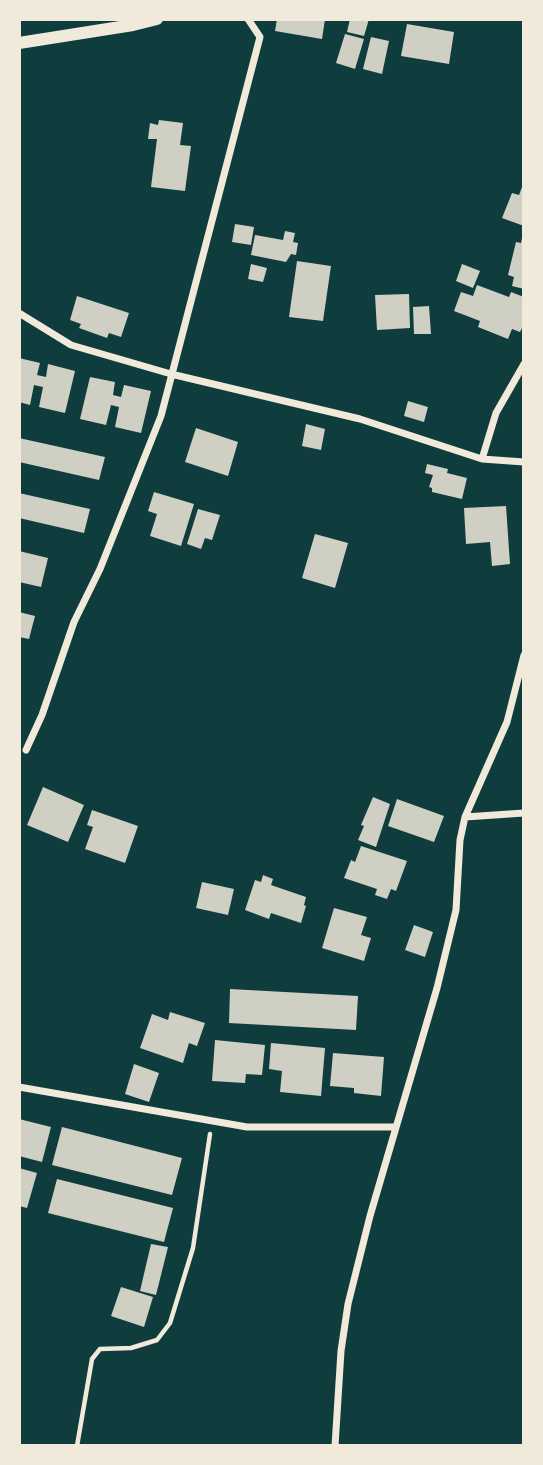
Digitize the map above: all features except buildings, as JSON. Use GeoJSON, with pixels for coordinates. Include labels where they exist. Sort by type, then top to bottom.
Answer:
{"type":"FeatureCollection","features":[{"type":"Feature","properties":{"kind":"street"},"geometry":{"type":"LineString","coordinates":[[19,43],[158,19]]}},
{"type":"Feature","properties":{"kind":"street"},"geometry":{"type":"LineString","coordinates":[[26,750],[42,715],[74,622],[100,569],[156,429],[260,37],[248,19]]}},
{"type":"Feature","properties":{"kind":"street"},"geometry":{"type":"LineString","coordinates":[[19,313],[71,345],[171,374],[360,419],[482,459],[524,462]]}},
{"type":"Feature","properties":{"kind":"street"},"geometry":{"type":"LineString","coordinates":[[482,459],[496,412],[524,364]]}},
{"type":"Feature","properties":{"kind":"street"},"geometry":{"type":"LineString","coordinates":[[335,1446],[341,1352],[348,1304],[370,1216],[437,988],[456,910],[460,840],[465,817],[507,722],[524,655]]}},
{"type":"Feature","properties":{"kind":"street"},"geometry":{"type":"LineString","coordinates":[[465,817],[524,813]]}},
{"type":"Feature","properties":{"kind":"street"},"geometry":{"type":"LineString","coordinates":[[19,1087],[247,1128],[396,1128]]}},
{"type":"Feature","properties":{"kind":"path"},"geometry":{"type":"LineString","coordinates":[[77,1446],[92,1359],[100,1349],[131,1348],[157,1340],[170,1324],[193,1248],[212,1122]]}}]}
